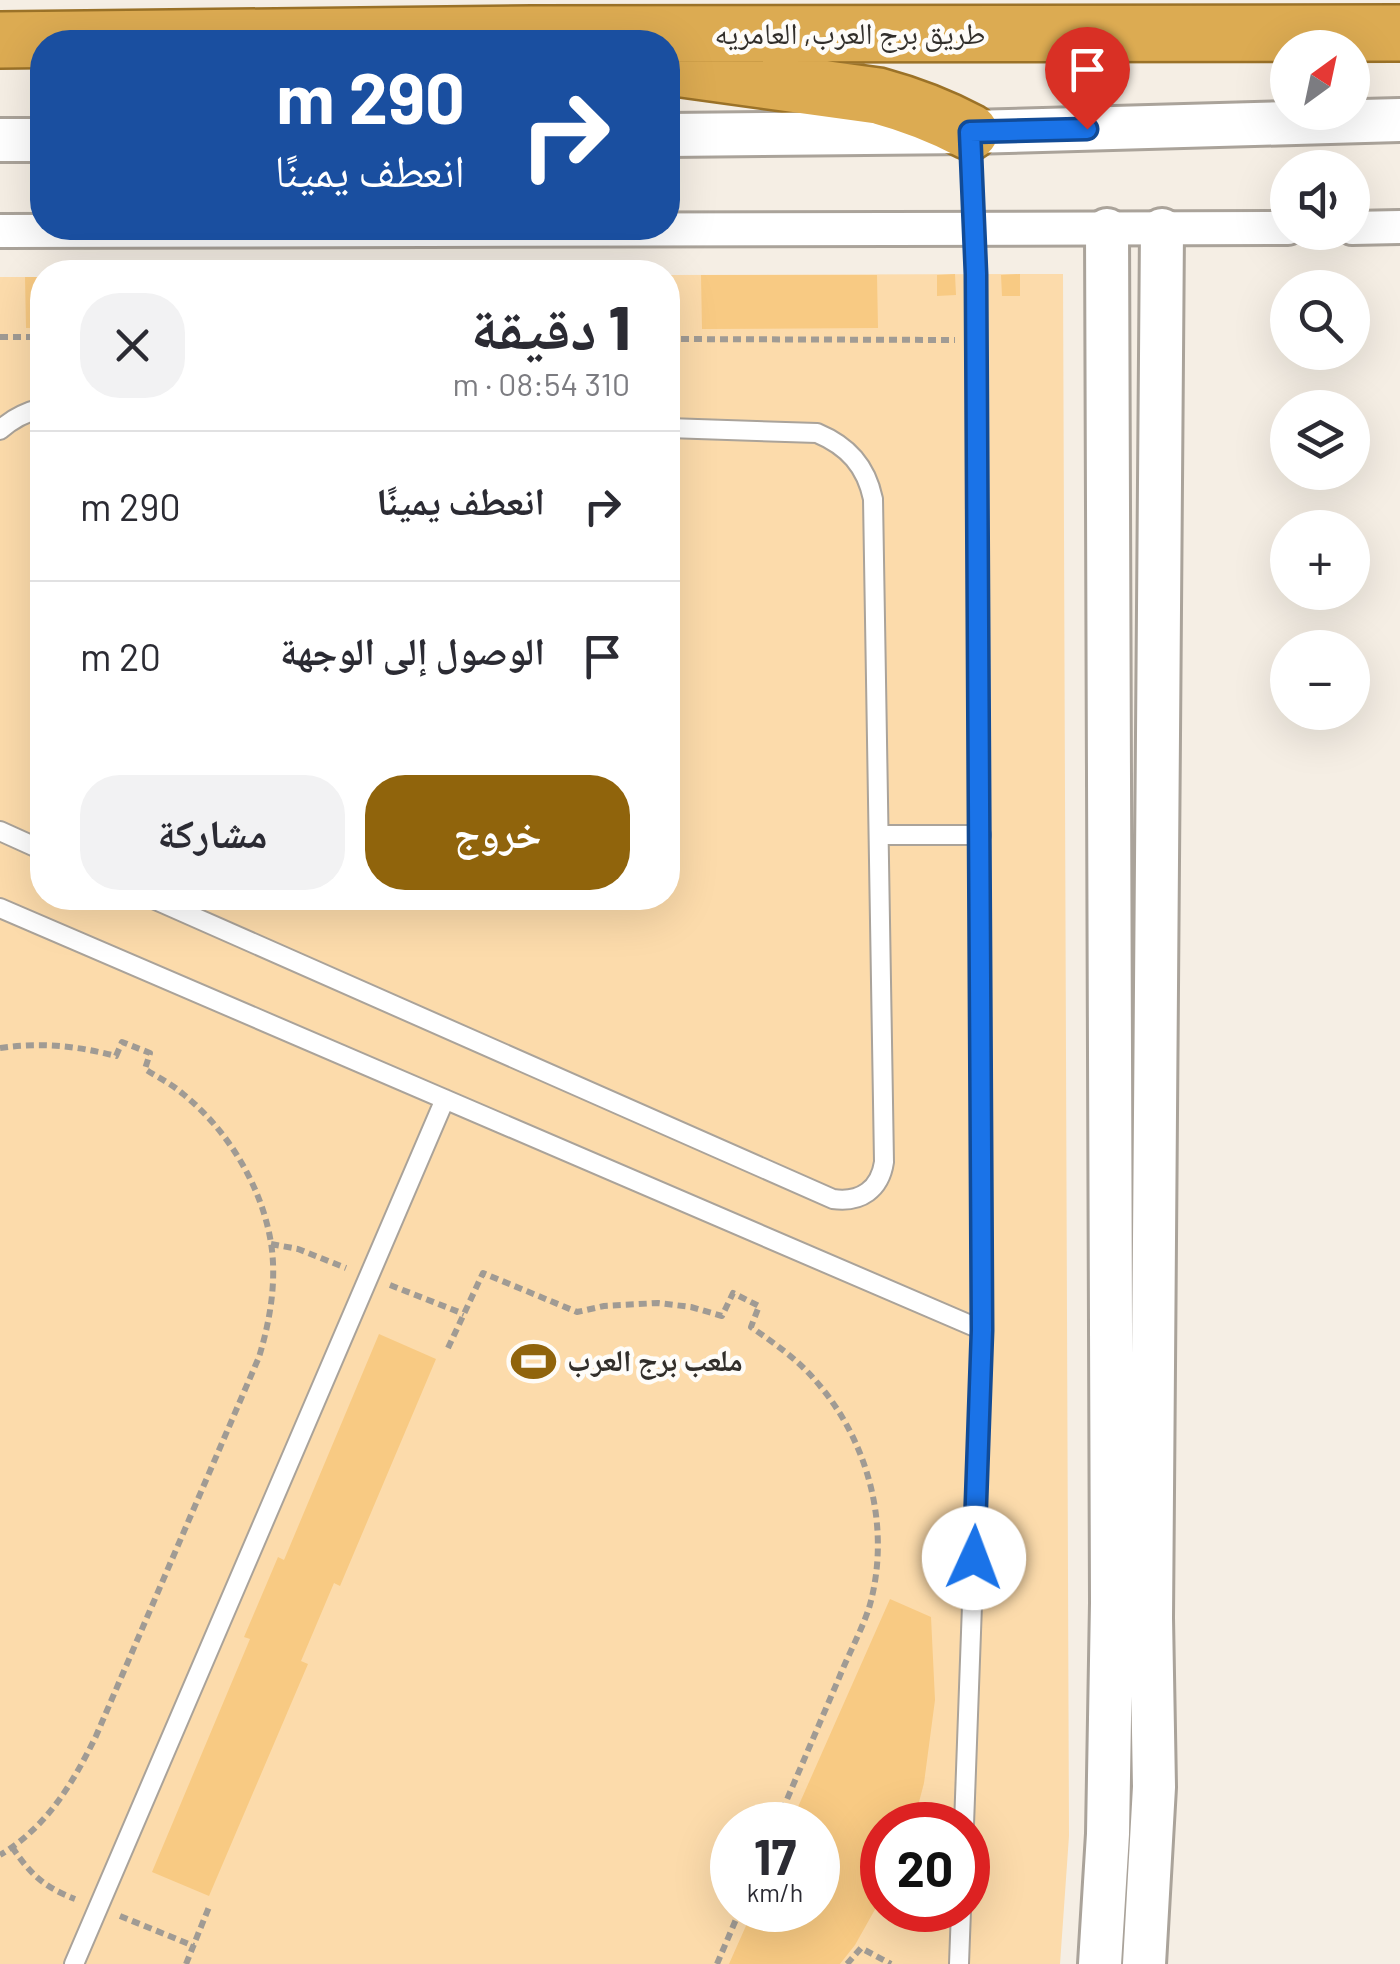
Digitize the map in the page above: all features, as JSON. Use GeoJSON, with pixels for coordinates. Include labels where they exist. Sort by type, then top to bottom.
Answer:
{"type":"FeatureCollection","features":[{"type":"Feature","properties":{"kind":"highway","name":"طريق برج العرب, العامريه"},"geometry":{"type":"LineString","coordinates":[[680,37],[1400,33]]}},
{"type":"Feature","properties":{"kind":"highway","name":"طريق برج العرب, العامريه"},"geometry":{"type":"LineString","coordinates":[[0,40],[30,40]]}},
{"type":"Feature","properties":{"kind":"highway"},"geometry":{"type":"LineString","coordinates":[[680,69],[878,96],[926,110],[970,132]]}},
{"type":"Feature","properties":{"kind":"street"},"geometry":{"type":"LineString","coordinates":[[680,135],[970,132],[1400,120]]}},
{"type":"Feature","properties":{"kind":"street"},"geometry":{"type":"LineString","coordinates":[[0,140],[30,140]]}},
{"type":"Feature","properties":{"kind":"street"},"geometry":{"type":"LineString","coordinates":[[1370,228],[1400,227]]}},
{"type":"Feature","properties":{"kind":"street"},"geometry":{"type":"LineString","coordinates":[[680,230],[1270,228]]}},
{"type":"Feature","properties":{"kind":"street"},"geometry":{"type":"LineString","coordinates":[[0,230],[30,230]]}},
{"type":"Feature","properties":{"kind":"street"},"geometry":{"type":"LineString","coordinates":[[1100,1964],[1108,1834],[1112,1603],[1107,230]]}},
{"type":"Feature","properties":{"kind":"street"},"geometry":{"type":"LineString","coordinates":[[1144,1964],[1154,1787],[1162,230]]}},
{"type":"Feature","properties":{"kind":"lane"},"geometry":{"type":"LineString","coordinates":[[965,1802],[982,1330],[976,230],[970,132]]}},
{"type":"Feature","properties":{"kind":"lane"},"geometry":{"type":"LineString","coordinates":[[0,430],[30,411]]}},
{"type":"Feature","properties":{"kind":"lane"},"geometry":{"type":"LineString","coordinates":[[178,910],[834,1199],[845,1201],[867,1194],[882,1174],[884,1162],[873,499],[869,481],[848,450],[817,433],[680,428]]}},
{"type":"Feature","properties":{"kind":"lane"},"geometry":{"type":"LineString","coordinates":[[0,831],[30,845]]}},
{"type":"Feature","properties":{"kind":"lane"},"geometry":{"type":"LineString","coordinates":[[878,835],[981,835]]}},
{"type":"Feature","properties":{"kind":"lane"},"geometry":{"type":"LineString","coordinates":[[0,908],[982,1330]]}},
{"type":"Feature","properties":{"kind":"lane"},"geometry":{"type":"LineString","coordinates":[[74,1964],[444,1099]]}},
{"type":"Feature","properties":{"kind":"lane"},"geometry":{"type":"LineString","coordinates":[[959,1964],[960,1932]]}},
{"type":"Feature","properties":{"kind":"path"},"geometry":{"type":"LineString","coordinates":[[0,337],[30,337]]}},
{"type":"Feature","properties":{"kind":"path"},"geometry":{"type":"LineString","coordinates":[[680,339],[976,340]]}},
{"type":"Feature","properties":{"kind":"path"},"geometry":{"type":"LineString","coordinates":[[0,1048],[51,1044],[116,1056],[122,1042],[150,1053],[145,1069],[182,1092],[203,1112],[222,1133],[245,1170],[268,1229],[273,1278],[260,1357],[96,1736],[62,1798],[29,1833],[0,1855]]}},
{"type":"Feature","properties":{"kind":"path"},"geometry":{"type":"LineString","coordinates":[[448,1348],[482,1272],[577,1312],[658,1302],[722,1316],[733,1293],[759,1306],[751,1326],[796,1361],[833,1403],[860,1452],[877,1517],[879,1550],[868,1608],[786,1802]]}},
{"type":"Feature","properties":{"kind":"path"},"geometry":{"type":"LineString","coordinates":[[186,1964],[210,1907]]}},
{"type":"Feature","properties":{"kind":"path"},"geometry":{"type":"LineString","coordinates":[[717,1964],[731,1932]]}},
{"type":"Feature","properties":{"kind":"path"},"geometry":{"type":"LineString","coordinates":[[847,1964],[861,1948],[891,1964]]}},
{"type":"Feature","properties":{"kind":"shaded area","name":"ملعب برج العرب"},"geometry":{"type":"Polygon","coordinates":[[[1063,274],[1069,1836],[1060,1964],[0,1964],[0,277],[30,277],[30,910],[680,910],[680,275],[1063,274]]]}},
{"type":"Feature","properties":{"kind":"building"},"geometry":{"type":"Polygon","coordinates":[[[955,274],[956,295],[937,296],[937,275],[955,274]]]}},
{"type":"Feature","properties":{"kind":"building"},"geometry":{"type":"Polygon","coordinates":[[[1020,274],[1020,296],[1002,296],[1001,275],[1020,274]]]}},
{"type":"Feature","properties":{"kind":"building"},"geometry":{"type":"Polygon","coordinates":[[[701,275],[877,275],[878,328],[702,329],[701,275]]]}},
{"type":"Feature","properties":{"kind":"building"},"geometry":{"type":"Polygon","coordinates":[[[25,277],[30,277],[30,328],[26,328],[25,277]]]}},
{"type":"Feature","properties":{"kind":"building"},"geometry":{"type":"Polygon","coordinates":[[[379,1334],[436,1359],[340,1586],[334,1583],[301,1661],[308,1664],[209,1896],[152,1872],[250,1639],[244,1637],[278,1557],[284,1560],[379,1334]]]}},
{"type":"Feature","properties":{"kind":"building"},"geometry":{"type":"Polygon","coordinates":[[[890,1599],[931,1617],[935,1700],[924,1783],[919,1802],[860,1802],[862,1932],[855,1945],[840,1964],[729,1964],[743,1932],[840,1932],[840,1802],[800,1802],[890,1599]]]}},
{"type":"Feature","properties":{"kind":"place","name":"ملعب برج العرب"},"geometry":{"type":"Point","coordinates":[534,1361]}},
{"type":"Feature","properties":{"kind":"route"},"geometry":{"type":"LineString","coordinates":[[974,1558],[982,1330],[981,835],[976,230],[970,132],[1087,129]]}}]}
